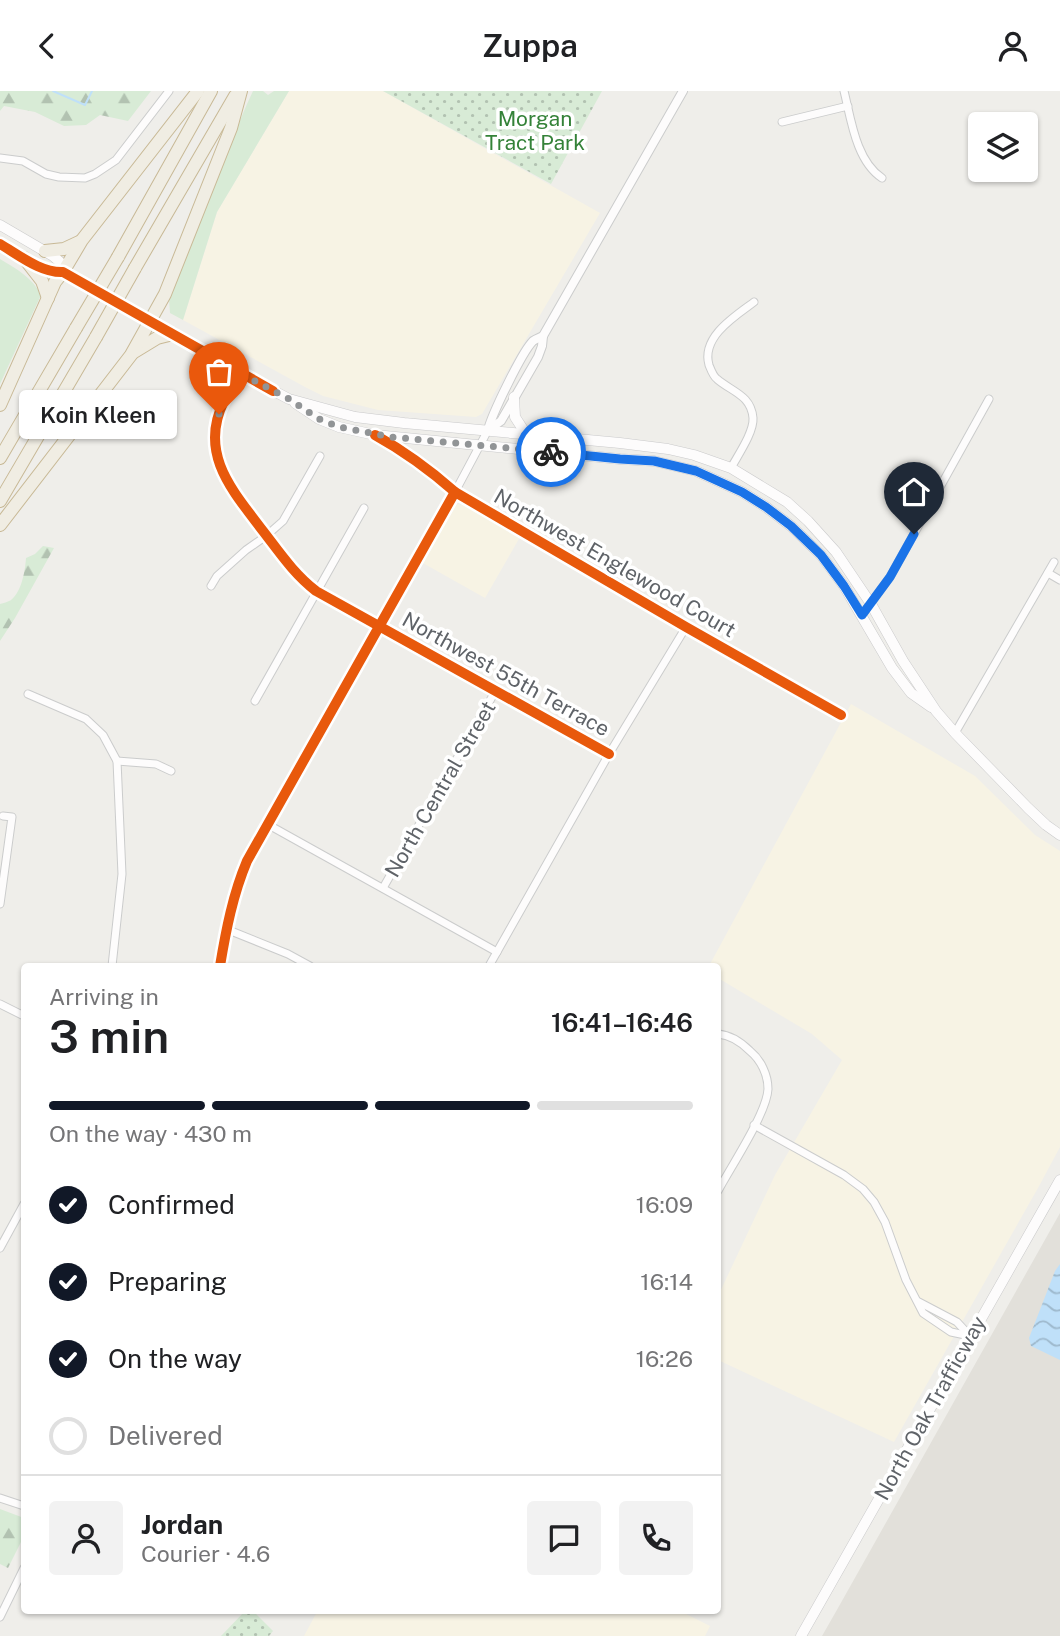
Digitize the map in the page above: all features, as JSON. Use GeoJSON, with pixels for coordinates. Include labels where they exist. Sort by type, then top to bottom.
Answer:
{"type":"FeatureCollection","features":[{"type":"Feature","properties":{"kind":"highway"},"geometry":{"type":"LineString","coordinates":[[0,405],[55,282],[82,240],[198,91]]}},
{"type":"Feature","properties":{"kind":"highway"},"geometry":{"type":"LineString","coordinates":[[0,458],[118,257],[211,91]]}},
{"type":"Feature","properties":{"kind":"highway"},"geometry":{"type":"LineString","coordinates":[[0,501],[240,91]]}},
{"type":"Feature","properties":{"kind":"highway"},"geometry":{"type":"LineString","coordinates":[[0,525],[131,355],[165,294],[231,128],[240,91]]}},
{"type":"Feature","properties":{"kind":"highway"},"geometry":{"type":"LineString","coordinates":[[45,251],[64,249],[82,240]]}},
{"type":"Feature","properties":{"kind":"highway"},"geometry":{"type":"LineString","coordinates":[[24,258],[42,281],[48,298]]}},
{"type":"Feature","properties":{"kind":"highway"},"geometry":{"type":"LineString","coordinates":[[131,355],[157,338],[173,334]]}},
{"type":"Feature","properties":{"kind":"main road"},"geometry":{"type":"LineString","coordinates":[[0,225],[53,256],[60,262],[63,272]]}},
{"type":"Feature","properties":{"kind":"main road"},"geometry":{"type":"LineString","coordinates":[[0,244],[45,270],[63,272],[289,399],[319,419],[339,427],[375,435],[654,461],[696,471],[742,492],[791,526],[821,555],[844,586],[911,693],[936,711]]}},
{"type":"Feature","properties":{"kind":"main road"},"geometry":{"type":"LineString","coordinates":[[514,397],[515,417],[526,434]]}},
{"type":"Feature","properties":{"kind":"main road"},"geometry":{"type":"LineString","coordinates":[[289,399],[355,417],[668,449],[731,468],[787,502],[836,552],[936,711],[1028,808],[1060,835]]}},
{"type":"Feature","properties":{"kind":"main road","name":"North Oak Trafficway"},"geometry":{"type":"LineString","coordinates":[[801,1636],[1060,1180]]}},
{"type":"Feature","properties":{"kind":"street"},"geometry":{"type":"LineString","coordinates":[[0,158],[23,161],[46,174],[59,177],[85,177],[95,174],[116,160],[169,91]]}},
{"type":"Feature","properties":{"kind":"street"},"geometry":{"type":"LineString","coordinates":[[220,963],[226,929],[247,861],[456,492],[522,359],[533,342],[542,336],[684,91]]}},
{"type":"Feature","properties":{"kind":"street"},"geometry":{"type":"LineString","coordinates":[[844,91],[864,159],[874,173],[882,178]]}},
{"type":"Feature","properties":{"kind":"street"},"geometry":{"type":"LineString","coordinates":[[782,122],[848,106]]}},
{"type":"Feature","properties":{"kind":"street"},"geometry":{"type":"LineString","coordinates":[[731,468],[751,431],[753,416],[744,397],[713,375],[709,367],[708,352],[720,329],[754,302]]}},
{"type":"Feature","properties":{"kind":"street"},"geometry":{"type":"LineString","coordinates":[[488,430],[501,421],[538,357],[542,336]]}},
{"type":"Feature","properties":{"kind":"street","name":"Northwest 55th Terrace"},"geometry":{"type":"LineString","coordinates":[[240,373],[223,403],[216,425],[216,448],[221,471],[229,486],[298,577],[316,591],[610,754]]}},
{"type":"Feature","properties":{"kind":"street"},"geometry":{"type":"LineString","coordinates":[[862,615],[890,577],[989,399]]}},
{"type":"Feature","properties":{"kind":"street","name":"Northwest Englewood Court"},"geometry":{"type":"LineString","coordinates":[[375,435],[399,449],[456,492],[841,715]]}},
{"type":"Feature","properties":{"kind":"street"},"geometry":{"type":"LineString","coordinates":[[211,586],[217,576],[246,549],[267,536],[283,521],[320,456]]}},
{"type":"Feature","properties":{"kind":"street"},"geometry":{"type":"LineString","coordinates":[[255,701],[364,508]]}},
{"type":"Feature","properties":{"kind":"street"},"geometry":{"type":"LineString","coordinates":[[955,733],[1054,562]]}},
{"type":"Feature","properties":{"kind":"street"},"geometry":{"type":"LineString","coordinates":[[1048,573],[1060,580]]}},
{"type":"Feature","properties":{"kind":"street"},"geometry":{"type":"LineString","coordinates":[[491,963],[686,627]]}},
{"type":"Feature","properties":{"kind":"street","name":"North Central Street"},"geometry":{"type":"LineString","coordinates":[[383,888],[496,690]]}},
{"type":"Feature","properties":{"kind":"street"},"geometry":{"type":"LineString","coordinates":[[28,694],[86,719],[103,735],[117,761],[122,874],[112,963]]}},
{"type":"Feature","properties":{"kind":"street"},"geometry":{"type":"LineString","coordinates":[[117,761],[156,764],[171,771]]}},
{"type":"Feature","properties":{"kind":"street"},"geometry":{"type":"LineString","coordinates":[[0,904],[12,817],[4,816]]}},
{"type":"Feature","properties":{"kind":"street"},"geometry":{"type":"LineString","coordinates":[[267,824],[497,952]]}},
{"type":"Feature","properties":{"kind":"street"},"geometry":{"type":"LineString","coordinates":[[226,929],[304,963]]}},
{"type":"Feature","properties":{"kind":"street"},"geometry":{"type":"LineString","coordinates":[[0,1004],[21,1014]]}},
{"type":"Feature","properties":{"kind":"street"},"geometry":{"type":"LineString","coordinates":[[721,1034],[737,1040],[750,1050],[765,1073],[768,1091],[762,1109],[721,1186]]}},
{"type":"Feature","properties":{"kind":"street"},"geometry":{"type":"LineString","coordinates":[[754,1125],[844,1175],[863,1189],[885,1222],[906,1280],[923,1313],[951,1332],[970,1336]]}},
{"type":"Feature","properties":{"kind":"street"},"geometry":{"type":"LineString","coordinates":[[0,1248],[21,1210]]}},
{"type":"Feature","properties":{"kind":"street"},"geometry":{"type":"LineString","coordinates":[[0,1498],[21,1505]]}},
{"type":"Feature","properties":{"kind":"street"},"geometry":{"type":"LineString","coordinates":[[0,1617],[21,1574]]}},
{"type":"Feature","properties":{"kind":"shaded area"},"geometry":{"type":"Polygon","coordinates":[[[289,91],[383,91],[600,213],[482,414],[476,417],[378,410],[323,396],[183,320],[217,212],[289,91]]]}},
{"type":"Feature","properties":{"kind":"shaded area"},"geometry":{"type":"Polygon","coordinates":[[[458,504],[520,537],[485,598],[421,562],[452,507],[458,504]]]}},
{"type":"Feature","properties":{"kind":"shaded area"},"geometry":{"type":"Polygon","coordinates":[[[851,704],[975,776],[1035,835],[1060,851],[1060,1147],[894,1442],[721,1361],[721,1290],[775,1175],[842,1060],[812,1034],[721,980],[721,963],[711,963],[851,704]]]}},
{"type":"Feature","properties":{"kind":"shaded area"},"geometry":{"type":"Polygon","coordinates":[[[1060,1213],[1060,1636],[822,1636],[838,1608],[1060,1213]]]}},
{"type":"Feature","properties":{"kind":"shaded area"},"geometry":{"type":"Polygon","coordinates":[[[316,1614],[686,1614],[710,1626],[705,1636],[304,1636],[316,1614]]]}},
{"type":"Feature","properties":{"kind":"green space"},"geometry":{"type":"Polygon","coordinates":[[[0,91],[151,91],[128,121],[100,115],[86,125],[64,126],[35,112],[4,106],[0,111],[0,91]]]}},
{"type":"Feature","properties":{"kind":"green space"},"geometry":{"type":"Polygon","coordinates":[[[253,91],[263,91],[268,95],[274,91],[289,91],[217,212],[183,320],[170,313],[169,299],[253,91]]]}},
{"type":"Feature","properties":{"kind":"green space","name":"Morgan Tract Park"},"geometry":{"type":"Polygon","coordinates":[[[383,91],[602,91],[551,184],[383,91]]]}},
{"type":"Feature","properties":{"kind":"green space"},"geometry":{"type":"Polygon","coordinates":[[[0,259],[28,279],[41,295],[0,384],[0,259]]]}},
{"type":"Feature","properties":{"kind":"green space"},"geometry":{"type":"Polygon","coordinates":[[[43,546],[54,548],[0,641],[0,604],[15,596],[22,581],[26,558],[43,546]]]}},
{"type":"Feature","properties":{"kind":"green space"},"geometry":{"type":"Polygon","coordinates":[[[0,1509],[21,1517],[21,1542],[8,1568],[0,1564],[0,1509]]]}},
{"type":"Feature","properties":{"kind":"green space"},"geometry":{"type":"Polygon","coordinates":[[[242,1614],[256,1614],[273,1631],[269,1636],[221,1636],[242,1614]]]}},
{"type":"Feature","properties":{"kind":"water"},"geometry":{"type":"Polygon","coordinates":[[[1060,1264],[1060,1360],[1031,1346],[1029,1338],[1060,1264]]]}},
{"type":"Feature","properties":{"kind":"waterway"},"geometry":{"type":"LineString","coordinates":[[53,91],[85,105],[92,91]]}},
{"type":"Feature","properties":{"kind":"cycle path"},"geometry":{"type":"LineString","coordinates":[[0,244],[38,266],[63,272],[273,391]]}},
{"type":"Feature","properties":{"kind":"cycle path"},"geometry":{"type":"LineString","coordinates":[[240,373],[217,420],[217,455],[222,471],[241,501],[301,578],[316,591],[609,754]]}},
{"type":"Feature","properties":{"kind":"cycle path"},"geometry":{"type":"LineString","coordinates":[[375,435],[416,461],[455,492],[841,715]]}},
{"type":"Feature","properties":{"kind":"cycle path"},"geometry":{"type":"LineString","coordinates":[[221,963],[230,912],[247,861],[455,492]]}},
{"type":"Feature","properties":{"kind":"way so far"},"geometry":{"type":"LineString","coordinates":[[219,414],[240,373],[289,399],[319,419],[339,427],[391,437],[551,452]]}},
{"type":"Feature","properties":{"kind":"place","name":"Koin Kleen"},"geometry":{"type":"Point","coordinates":[219,414]}},
{"type":"Feature","properties":{"kind":"route"},"geometry":{"type":"LineString","coordinates":[[551,452],[654,461],[696,471],[742,492],[791,526],[821,555],[862,615],[890,577],[914,534]]}}]}
